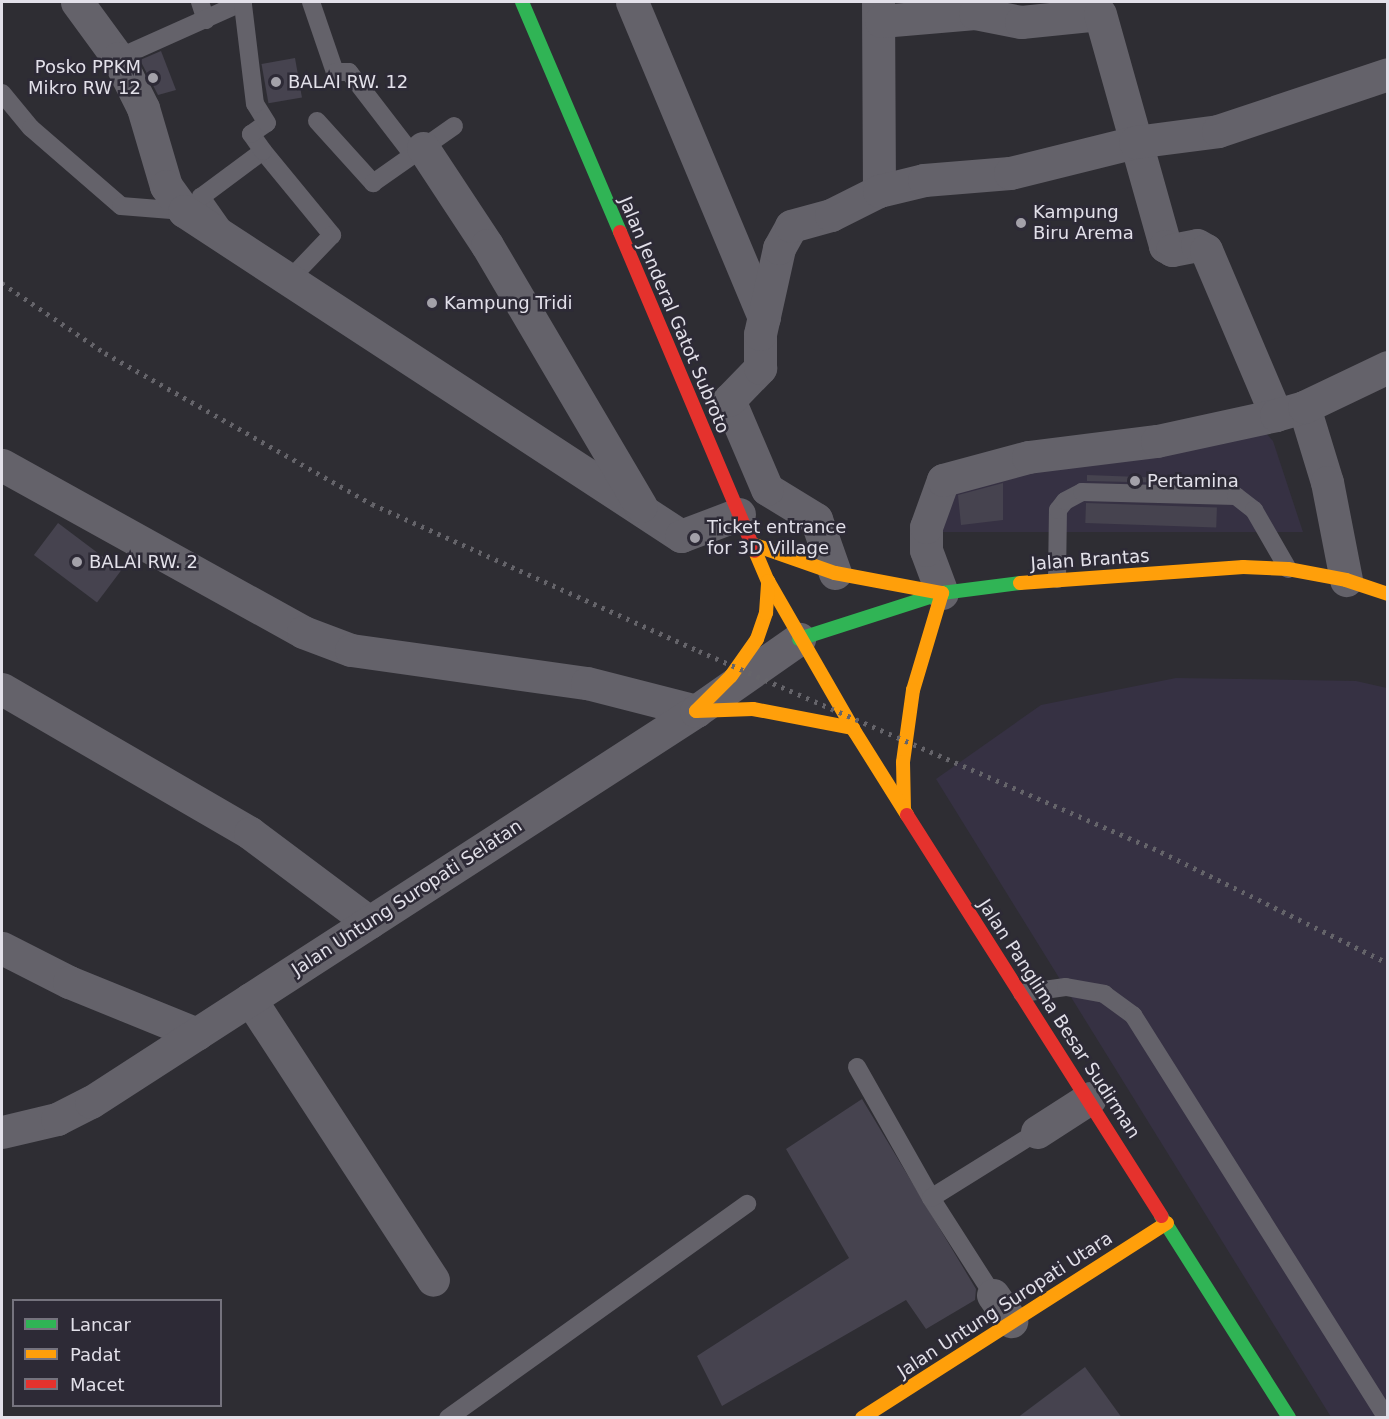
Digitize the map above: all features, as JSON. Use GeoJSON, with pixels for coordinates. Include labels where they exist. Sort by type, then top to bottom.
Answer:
{"type":"FeatureCollection","features":[{"type":"Feature","properties":{"kind":"main road","name":"Jalan Jenderal Gatot Subroto"},"geometry":{"type":"LineString","coordinates":[[522,2],[768,581],[799,639]]}},
{"type":"Feature","properties":{"kind":"main road"},"geometry":{"type":"LineString","coordinates":[[752,544],[835,573],[942,592],[913,690],[903,762],[904,811]]}},
{"type":"Feature","properties":{"kind":"main road","name":"Jalan Brantas"},"geometry":{"type":"LineString","coordinates":[[799,639],[942,592],[1056,579],[1243,567],[1288,569],[1346,580],[1388,594]]}},
{"type":"Feature","properties":{"kind":"main road"},"geometry":{"type":"LineString","coordinates":[[696,711],[731,676],[757,639],[766,613],[768,581]]}},
{"type":"Feature","properties":{"kind":"main road","name":"Jalan Panglima Besar Sudirman"},"geometry":{"type":"LineString","coordinates":[[799,639],[904,811],[1090,1098],[1289,1418]]}},
{"type":"Feature","properties":{"kind":"main road"},"geometry":{"type":"LineString","coordinates":[[696,711],[771,711],[853,729]]}},
{"type":"Feature","properties":{"kind":"main road","name":"Jalan Untung Suropati Utara"},"geometry":{"type":"LineString","coordinates":[[862,1418],[1002,1308],[1167,1222]]}},
{"type":"Feature","properties":{"kind":"street"},"geometry":{"type":"LineString","coordinates":[[77,2],[118,58],[143,108],[166,186],[184,211],[681,536],[739,514]]}},
{"type":"Feature","properties":{"kind":"street"},"geometry":{"type":"LineString","coordinates":[[632,2],[764,318]]}},
{"type":"Feature","properties":{"kind":"street"},"geometry":{"type":"LineString","coordinates":[[879,190],[880,11],[975,13],[1021,22],[1100,14],[1165,246],[1172,250],[1197,245],[1206,250],[1327,482],[1346,580]]}},
{"type":"Feature","properties":{"kind":"street"},"geometry":{"type":"LineString","coordinates":[[835,573],[816,519],[767,489],[729,400],[760,368],[764,318],[779,248],[790,226],[831,215],[879,190],[924,180],[1010,173],[1135,142],[1218,131],[1388,74]]}},
{"type":"Feature","properties":{"kind":"street"},"geometry":{"type":"LineString","coordinates":[[418,151],[487,245],[645,513]]}},
{"type":"Feature","properties":{"kind":"street"},"geometry":{"type":"LineString","coordinates":[[942,592],[926,550],[926,527],[943,480],[1028,457],[1157,441],[1290,411],[1388,367]]}},
{"type":"Feature","properties":{"kind":"street"},"geometry":{"type":"LineString","coordinates":[[2,465],[303,632],[351,650],[587,683],[696,711]]}},
{"type":"Feature","properties":{"kind":"street","name":"Jalan Untung Suropati Selatan"},"geometry":{"type":"LineString","coordinates":[[2,1132],[57,1119],[82,1107],[696,711],[799,639]]}},
{"type":"Feature","properties":{"kind":"street"},"geometry":{"type":"LineString","coordinates":[[2,689],[250,833],[369,922]]}},
{"type":"Feature","properties":{"kind":"street"},"geometry":{"type":"LineString","coordinates":[[2,948],[69,982],[197,1034]]}},
{"type":"Feature","properties":{"kind":"street"},"geometry":{"type":"LineString","coordinates":[[250,999],[432,1280]]}},
{"type":"Feature","properties":{"kind":"street"},"geometry":{"type":"LineString","coordinates":[[1037,1132],[1090,1098]]}},
{"type":"Feature","properties":{"kind":"lane"},"geometry":{"type":"LineString","coordinates":[[200,2],[206,20]]}},
{"type":"Feature","properties":{"kind":"lane"},"geometry":{"type":"LineString","coordinates":[[311,2],[335,72],[349,72],[418,151]]}},
{"type":"Feature","properties":{"kind":"lane"},"geometry":{"type":"LineString","coordinates":[[118,58],[243,3],[255,104],[267,123],[251,134],[332,235],[290,280]]}},
{"type":"Feature","properties":{"kind":"lane"},"geometry":{"type":"LineString","coordinates":[[2,93],[31,128],[121,206],[184,211]]}},
{"type":"Feature","properties":{"kind":"lane"},"geometry":{"type":"LineString","coordinates":[[317,120],[373,183],[454,126]]}},
{"type":"Feature","properties":{"kind":"lane"},"geometry":{"type":"LineString","coordinates":[[234,243],[201,197],[263,150]]}},
{"type":"Feature","properties":{"kind":"lane"},"geometry":{"type":"LineString","coordinates":[[1056,579],[1058,510],[1065,501],[1082,492],[1236,496],[1254,510],[1288,569]]}},
{"type":"Feature","properties":{"kind":"lane"},"geometry":{"type":"LineString","coordinates":[[1022,993],[1066,987],[1104,994],[1133,1015],[1388,1418]]}},
{"type":"Feature","properties":{"kind":"lane"},"geometry":{"type":"LineString","coordinates":[[856,1067],[931,1198],[1002,1308]]}},
{"type":"Feature","properties":{"kind":"lane"},"geometry":{"type":"LineString","coordinates":[[931,1198],[1037,1132]]}},
{"type":"Feature","properties":{"kind":"lane"},"geometry":{"type":"LineString","coordinates":[[448,1418],[747,1204]]}},
{"type":"Feature","properties":{"kind":"shaded area","name":"Pertamina"},"geometry":{"type":"Polygon","coordinates":[[[1265,432],[1273,441],[1303,532],[942,532],[945,505],[963,485],[1265,432]]]}},
{"type":"Feature","properties":{"kind":"shaded area"},"geometry":{"type":"Polygon","coordinates":[[[1176,678],[1356,681],[1387,688],[1387,1417],[1331,1417],[936,779],[1041,705],[1176,678]]]}},
{"type":"Feature","properties":{"kind":"building"},"geometry":{"type":"Polygon","coordinates":[[[161,51],[176,90],[158,95],[140,60],[161,51]]]}},
{"type":"Feature","properties":{"kind":"building","name":"BALAI RW. 12"},"geometry":{"type":"Polygon","coordinates":[[[295,58],[302,97],[268,103],[262,64],[295,58]]]}},
{"type":"Feature","properties":{"kind":"building"},"geometry":{"type":"Polygon","coordinates":[[[1087,475],[1218,480],[1218,484],[1087,481],[1087,475]]]}},
{"type":"Feature","properties":{"kind":"building"},"geometry":{"type":"Polygon","coordinates":[[[1003,483],[1003,520],[961,525],[958,495],[1003,483]]]}},
{"type":"Feature","properties":{"kind":"building"},"geometry":{"type":"Polygon","coordinates":[[[1086,503],[1217,508],[1216,528],[1085,523],[1086,503]]]}},
{"type":"Feature","properties":{"kind":"building","name":"BALAI RW. 2"},"geometry":{"type":"Polygon","coordinates":[[[58,523],[121,571],[97,602],[34,555],[58,523]]]}},
{"type":"Feature","properties":{"kind":"building"},"geometry":{"type":"Polygon","coordinates":[[[862,1099],[976,1289],[975,1300],[926,1329],[906,1300],[722,1406],[697,1356],[849,1258],[786,1149],[862,1099]]]}},
{"type":"Feature","properties":{"kind":"building"},"geometry":{"type":"Polygon","coordinates":[[[1085,1367],[1122,1418],[1017,1418],[1085,1367]]]}},
{"type":"Feature","properties":{"kind":"railway"},"geometry":{"type":"LineString","coordinates":[[2,283],[105,353],[372,504],[699,651],[1153,848],[1388,963]]}},
{"type":"Feature","properties":{"kind":"traffic: fast"},"geometry":{"type":"LineString","coordinates":[[522,2],[620,232]]}},
{"type":"Feature","properties":{"kind":"traffic: fast"},"geometry":{"type":"LineString","coordinates":[[799,639],[942,593],[1020,583]]}},
{"type":"Feature","properties":{"kind":"traffic: fast"},"geometry":{"type":"LineString","coordinates":[[1161,1216],[1289,1418]]}},
{"type":"Feature","properties":{"kind":"traffic: slow"},"geometry":{"type":"LineString","coordinates":[[752,544],[835,573],[942,593],[913,690],[903,762],[904,809]]}},
{"type":"Feature","properties":{"kind":"traffic: slow"},"geometry":{"type":"LineString","coordinates":[[755,551],[768,581],[855,732],[907,815]]}},
{"type":"Feature","properties":{"kind":"traffic: slow"},"geometry":{"type":"LineString","coordinates":[[1020,583],[1243,567],[1288,569],[1346,580],[1388,594]]}},
{"type":"Feature","properties":{"kind":"traffic: slow"},"geometry":{"type":"LineString","coordinates":[[696,711],[731,676],[757,639],[766,613],[768,581]]}},
{"type":"Feature","properties":{"kind":"traffic: slow"},"geometry":{"type":"LineString","coordinates":[[696,711],[753,709],[853,728]]}},
{"type":"Feature","properties":{"kind":"traffic: slow"},"geometry":{"type":"LineString","coordinates":[[862,1418],[1167,1223]]}},
{"type":"Feature","properties":{"kind":"traffic: jam"},"geometry":{"type":"LineString","coordinates":[[620,232],[755,551]]}},
{"type":"Feature","properties":{"kind":"traffic: jam"},"geometry":{"type":"LineString","coordinates":[[907,815],[1161,1216]]}},
{"type":"Feature","properties":{"kind":"place","name":"Posko PPKM Mikro RW 12"},"geometry":{"type":"Point","coordinates":[153,78]}},
{"type":"Feature","properties":{"kind":"place","name":"BALAI RW. 12"},"geometry":{"type":"Point","coordinates":[276,82]}},
{"type":"Feature","properties":{"kind":"place","name":"Kampung Biru Arema"},"geometry":{"type":"Point","coordinates":[1021,223]}},
{"type":"Feature","properties":{"kind":"place","name":"Kampung Tridi"},"geometry":{"type":"Point","coordinates":[432,303]}},
{"type":"Feature","properties":{"kind":"place","name":"Pertamina"},"geometry":{"type":"Point","coordinates":[1135,481]}},
{"type":"Feature","properties":{"kind":"place","name":"Ticket entrance for 3D Village"},"geometry":{"type":"Point","coordinates":[695,538]}},
{"type":"Feature","properties":{"kind":"place","name":"BALAI RW. 2"},"geometry":{"type":"Point","coordinates":[77,562]}}]}
